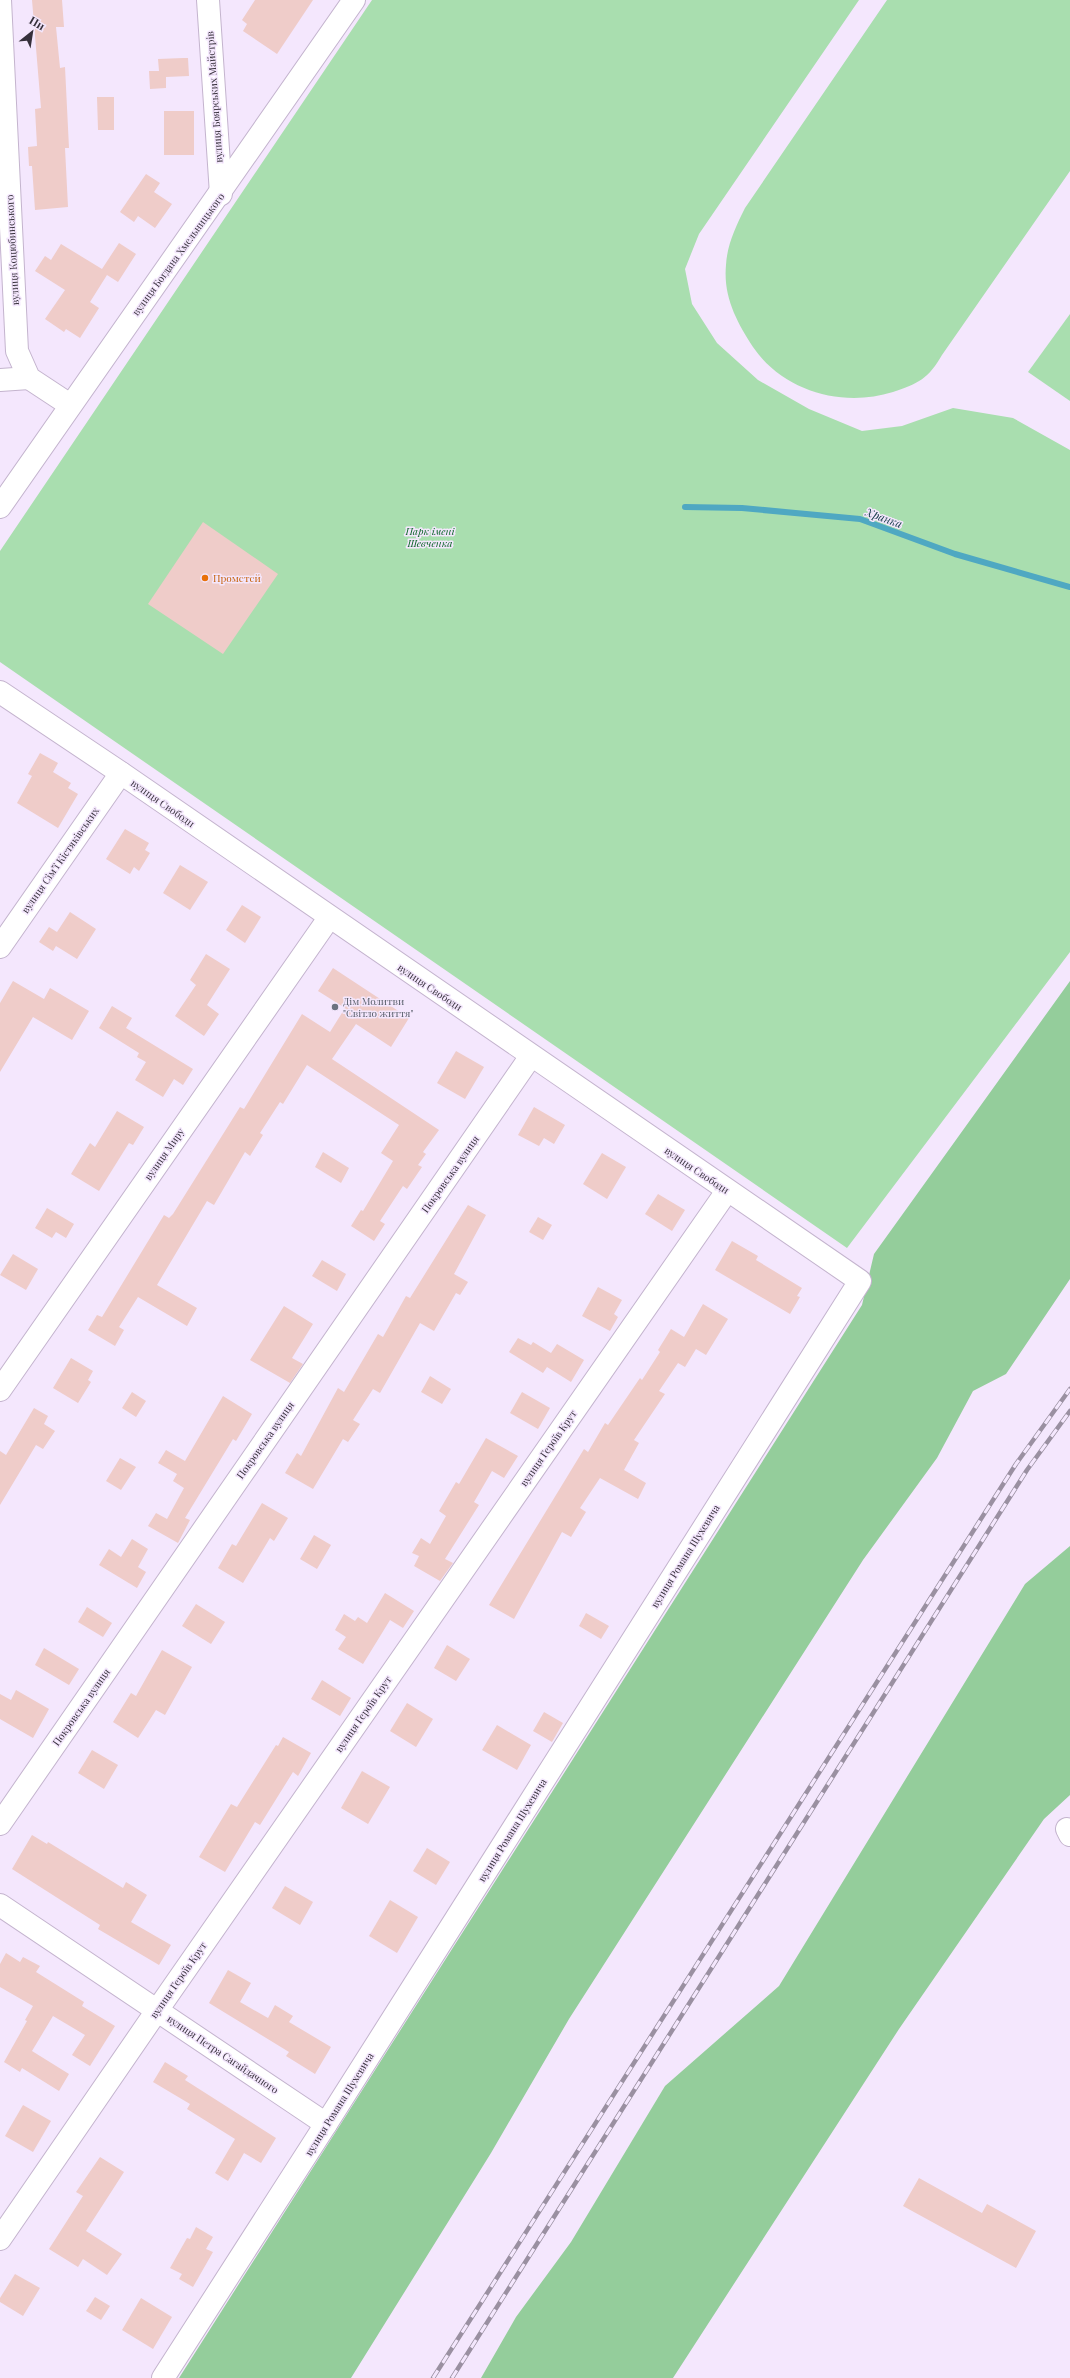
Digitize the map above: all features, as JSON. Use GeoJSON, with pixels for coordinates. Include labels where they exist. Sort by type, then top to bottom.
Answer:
{"type":"FeatureCollection","features":[{"type":"Feature","properties":{"kind":"street","name":"вулиця Коцюбинського"},"geometry":{"type":"LineString","coordinates":[[0,0],[17,351],[30,378]]}},
{"type":"Feature","properties":{"kind":"street","name":"вулиця Боярських Майстрів"},"geometry":{"type":"LineString","coordinates":[[208,0],[221,194]]}},
{"type":"Feature","properties":{"kind":"street","name":"вулиця Богдана Хмельницького"},"geometry":{"type":"LineString","coordinates":[[0,507],[70,405],[221,194],[354,0]]}},
{"type":"Feature","properties":{"kind":"street"},"geometry":{"type":"LineString","coordinates":[[0,380],[30,378],[70,405]]}},
{"type":"Feature","properties":{"kind":"street","name":"вулиця Свободи"},"geometry":{"type":"LineString","coordinates":[[0,692],[121,773],[329,918],[860,1281]]}},
{"type":"Feature","properties":{"kind":"street","name":"вулиця Сімʼї Кістяківських"},"geometry":{"type":"LineString","coordinates":[[0,947],[121,773]]}},
{"type":"Feature","properties":{"kind":"street","name":"вулиця Миру"},"geometry":{"type":"LineString","coordinates":[[0,1390],[329,918]]}},
{"type":"Feature","properties":{"kind":"street","name":"Покровська вулиця"},"geometry":{"type":"LineString","coordinates":[[0,1824],[531,1056]]}},
{"type":"Feature","properties":{"kind":"street","name":"вулиця Героїв Крут"},"geometry":{"type":"LineString","coordinates":[[0,2239],[158,2009],[727,1191]]}},
{"type":"Feature","properties":{"kind":"street","name":"вулиця Романа Шухевича"},"geometry":{"type":"LineString","coordinates":[[163,2378],[326,2124],[860,1281]]}},
{"type":"Feature","properties":{"kind":"street","name":"вулиця Петра Сагайдачного"},"geometry":{"type":"LineString","coordinates":[[0,1905],[158,2009],[326,2124]]}},
{"type":"Feature","properties":{"kind":"green space","name":"Парк імені Шевченка"},"geometry":{"type":"Polygon","coordinates":[[[372,0],[859,0],[699,234],[685,269],[692,304],[717,343],[758,380],[809,409],[862,431],[902,426],[953,408],[1013,418],[1070,450],[1070,952],[847,1248],[0,662],[0,551],[372,0]]]}},
{"type":"Feature","properties":{"kind":"green space"},"geometry":{"type":"Polygon","coordinates":[[[887,0],[1070,0],[1070,171],[937,363],[927,375],[916,383],[893,392],[854,398],[834,396],[815,392],[797,385],[780,375],[753,347],[732,309],[729,298],[726,277],[728,250],[732,236],[745,208],[887,0]]]}},
{"type":"Feature","properties":{"kind":"green space"},"geometry":{"type":"Polygon","coordinates":[[[1070,314],[1070,401],[1028,372],[1070,314]]]}},
{"type":"Feature","properties":{"kind":"green space"},"geometry":{"type":"Polygon","coordinates":[[[1070,981],[1070,1279],[1006,1374],[973,1391],[937,1458],[863,1560],[569,2019],[491,2153],[351,2378],[179,2378],[862,1305],[874,1254],[1070,981]]]}},
{"type":"Feature","properties":{"kind":"green space"},"geometry":{"type":"Polygon","coordinates":[[[1070,1546],[1070,1795],[1044,1819],[899,2029],[673,2378],[481,2378],[516,2317],[571,2242],[665,2086],[779,1986],[1025,1584],[1070,1546]]]}},
{"type":"Feature","properties":{"kind":"building"},"geometry":{"type":"Polygon","coordinates":[[[32,0],[62,0],[64,27],[56,27],[60,68],[65,67],[69,148],[65,148],[68,207],[35,210],[32,166],[29,166],[28,147],[37,146],[35,109],[41,108],[32,0]]]}},
{"type":"Feature","properties":{"kind":"building"},"geometry":{"type":"Polygon","coordinates":[[[255,0],[313,0],[277,54],[243,31],[247,24],[242,20],[255,0]]]}},
{"type":"Feature","properties":{"kind":"building"},"geometry":{"type":"Polygon","coordinates":[[[188,58],[189,76],[166,77],[166,88],[150,89],[149,71],[159,71],[158,59],[188,58]]]}},
{"type":"Feature","properties":{"kind":"building"},"geometry":{"type":"Polygon","coordinates":[[[97,97],[114,97],[114,130],[98,130],[97,97]]]}},
{"type":"Feature","properties":{"kind":"building"},"geometry":{"type":"Polygon","coordinates":[[[164,111],[194,111],[194,155],[164,155],[164,111]]]}},
{"type":"Feature","properties":{"kind":"building"},"geometry":{"type":"Polygon","coordinates":[[[146,174],[160,183],[154,192],[172,204],[155,228],[138,216],[134,222],[120,212],[146,174]]]}},
{"type":"Feature","properties":{"kind":"building"},"geometry":{"type":"Polygon","coordinates":[[[119,243],[136,254],[118,282],[107,275],[90,302],[99,308],[80,338],[66,329],[64,332],[45,319],[65,290],[35,271],[45,256],[51,260],[61,244],[102,269],[119,243]]]}},
{"type":"Feature","properties":{"kind":"building"},"geometry":{"type":"Polygon","coordinates":[[[203,522],[278,574],[223,654],[148,604],[203,522]]]}},
{"type":"Feature","properties":{"kind":"building"},"geometry":{"type":"Polygon","coordinates":[[[40,753],[58,763],[53,772],[71,783],[68,788],[78,794],[58,828],[17,803],[32,776],[28,774],[40,753]]]}},
{"type":"Feature","properties":{"kind":"building"},"geometry":{"type":"Polygon","coordinates":[[[125,829],[149,843],[145,850],[150,853],[139,871],[134,867],[130,874],[106,859],[125,829]]]}},
{"type":"Feature","properties":{"kind":"building"},"geometry":{"type":"Polygon","coordinates":[[[180,865],[208,882],[190,910],[163,893],[180,865]]]}},
{"type":"Feature","properties":{"kind":"building"},"geometry":{"type":"Polygon","coordinates":[[[242,905],[261,917],[245,943],[226,930],[242,905]]]}},
{"type":"Feature","properties":{"kind":"building"},"geometry":{"type":"Polygon","coordinates":[[[70,912],[96,929],[77,959],[56,946],[53,951],[39,942],[49,927],[57,932],[70,912]]]}},
{"type":"Feature","properties":{"kind":"building"},"geometry":{"type":"Polygon","coordinates":[[[206,954],[230,969],[207,1005],[219,1014],[204,1036],[175,1016],[196,985],[190,980],[206,954]]]}},
{"type":"Feature","properties":{"kind":"building"},"geometry":{"type":"Polygon","coordinates":[[[333,968],[409,1018],[391,1047],[356,1024],[332,1059],[439,1130],[423,1152],[426,1154],[418,1165],[422,1167],[407,1189],[403,1186],[380,1221],[385,1224],[374,1241],[351,1226],[361,1210],[363,1211],[393,1161],[381,1153],[399,1125],[307,1065],[283,1104],[280,1102],[260,1133],[263,1135],[250,1156],[245,1152],[214,1205],[207,1201],[157,1285],[197,1308],[187,1326],[138,1297],[119,1327],[124,1330],[115,1346],[88,1330],[97,1315],[102,1317],[164,1215],[169,1218],[173,1214],[240,1107],[244,1109],[302,1014],[330,1032],[345,1008],[318,991],[333,968]]]}},
{"type":"Feature","properties":{"kind":"building"},"geometry":{"type":"Polygon","coordinates":[[[13,981],[44,999],[50,988],[89,1011],[72,1040],[33,1017],[0,1072],[0,1003],[13,981]]]}},
{"type":"Feature","properties":{"kind":"building"},"geometry":{"type":"Polygon","coordinates":[[[112,1006],[132,1018],[126,1028],[193,1069],[183,1085],[174,1079],[163,1097],[135,1080],[146,1062],[137,1057],[139,1053],[99,1028],[112,1006]]]}},
{"type":"Feature","properties":{"kind":"building"},"geometry":{"type":"Polygon","coordinates":[[[456,1051],[484,1067],[465,1099],[437,1083],[456,1051]]]}},
{"type":"Feature","properties":{"kind":"building"},"geometry":{"type":"Polygon","coordinates":[[[534,1107],[565,1125],[554,1144],[544,1138],[539,1146],[518,1135],[534,1107]]]}},
{"type":"Feature","properties":{"kind":"building"},"geometry":{"type":"Polygon","coordinates":[[[117,1111],[144,1127],[133,1145],[129,1143],[99,1191],[71,1174],[90,1143],[95,1147],[117,1111]]]}},
{"type":"Feature","properties":{"kind":"building"},"geometry":{"type":"Polygon","coordinates":[[[323,1152],[349,1168],[341,1183],[315,1167],[323,1152]]]}},
{"type":"Feature","properties":{"kind":"building"},"geometry":{"type":"Polygon","coordinates":[[[602,1153],[626,1167],[607,1199],[583,1184],[602,1153]]]}},
{"type":"Feature","properties":{"kind":"building"},"geometry":{"type":"Polygon","coordinates":[[[658,1194],[685,1210],[672,1231],[645,1214],[658,1194]]]}},
{"type":"Feature","properties":{"kind":"building"},"geometry":{"type":"Polygon","coordinates":[[[468,1205],[486,1215],[454,1274],[468,1282],[460,1295],[456,1293],[434,1331],[420,1323],[380,1393],[373,1389],[353,1420],[360,1424],[348,1442],[343,1439],[313,1489],[285,1473],[297,1453],[301,1456],[338,1388],[344,1392],[378,1334],[383,1337],[406,1296],[410,1298],[468,1205]]]}},
{"type":"Feature","properties":{"kind":"building"},"geometry":{"type":"Polygon","coordinates":[[[47,1208],[74,1224],[66,1238],[56,1232],[52,1238],[35,1228],[47,1208]]]}},
{"type":"Feature","properties":{"kind":"building"},"geometry":{"type":"Polygon","coordinates":[[[538,1217],[552,1225],[543,1240],[529,1232],[538,1217]]]}},
{"type":"Feature","properties":{"kind":"building"},"geometry":{"type":"Polygon","coordinates":[[[732,1241],[758,1256],[756,1260],[802,1288],[797,1296],[800,1297],[790,1314],[715,1270],[732,1241]]]}},
{"type":"Feature","properties":{"kind":"building"},"geometry":{"type":"Polygon","coordinates":[[[13,1254],[38,1269],[26,1290],[0,1275],[13,1254]]]}},
{"type":"Feature","properties":{"kind":"building"},"geometry":{"type":"Polygon","coordinates":[[[322,1260],[346,1274],[337,1291],[312,1276],[322,1260]]]}},
{"type":"Feature","properties":{"kind":"building"},"geometry":{"type":"Polygon","coordinates":[[[598,1287],[622,1300],[614,1314],[618,1317],[610,1331],[582,1316],[598,1287]]]}},
{"type":"Feature","properties":{"kind":"building"},"geometry":{"type":"Polygon","coordinates":[[[703,1304],[728,1319],[706,1355],[696,1349],[685,1367],[678,1363],[659,1391],[665,1394],[634,1440],[639,1443],[624,1470],[646,1483],[638,1499],[600,1478],[580,1508],[586,1512],[571,1537],[562,1532],[514,1619],[489,1605],[584,1449],[588,1452],[605,1423],[608,1425],[640,1378],[642,1380],[660,1352],[658,1350],[671,1329],[684,1337],[703,1304]]]}},
{"type":"Feature","properties":{"kind":"building"},"geometry":{"type":"Polygon","coordinates":[[[284,1306],[313,1324],[292,1358],[303,1364],[290,1383],[250,1360],[284,1306]]]}},
{"type":"Feature","properties":{"kind":"building"},"geometry":{"type":"Polygon","coordinates":[[[518,1338],[531,1345],[533,1342],[551,1353],[557,1344],[584,1360],[571,1382],[547,1367],[543,1373],[509,1352],[518,1338]]]}},
{"type":"Feature","properties":{"kind":"building"},"geometry":{"type":"Polygon","coordinates":[[[71,1358],[93,1371],[88,1380],[91,1382],[78,1403],[53,1388],[71,1358]]]}},
{"type":"Feature","properties":{"kind":"building"},"geometry":{"type":"Polygon","coordinates":[[[430,1376],[451,1389],[442,1404],[421,1392],[430,1376]]]}},
{"type":"Feature","properties":{"kind":"building"},"geometry":{"type":"Polygon","coordinates":[[[132,1392],[146,1401],[136,1417],[122,1408],[132,1392]]]}},
{"type":"Feature","properties":{"kind":"building"},"geometry":{"type":"Polygon","coordinates":[[[522,1392],[550,1408],[538,1429],[510,1413],[522,1392]]]}},
{"type":"Feature","properties":{"kind":"building"},"geometry":{"type":"Polygon","coordinates":[[[223,1396],[252,1414],[236,1441],[233,1439],[185,1518],[190,1520],[178,1543],[148,1526],[156,1513],[167,1519],[184,1488],[173,1481],[177,1474],[158,1463],[166,1450],[185,1461],[223,1396]]]}},
{"type":"Feature","properties":{"kind":"building"},"geometry":{"type":"Polygon","coordinates":[[[34,1408],[48,1416],[44,1424],[55,1431],[43,1449],[36,1445],[0,1505],[0,1451],[6,1455],[34,1408]]]}},
{"type":"Feature","properties":{"kind":"building"},"geometry":{"type":"Polygon","coordinates":[[[486,1438],[518,1456],[504,1478],[492,1471],[474,1502],[479,1505],[445,1559],[453,1563],[440,1581],[414,1566],[419,1556],[412,1553],[421,1538],[430,1544],[446,1516],[439,1511],[456,1482],[459,1484],[486,1438]]]}},
{"type":"Feature","properties":{"kind":"building"},"geometry":{"type":"Polygon","coordinates":[[[120,1458],[136,1467],[121,1490],[106,1481],[120,1458]]]}},
{"type":"Feature","properties":{"kind":"building"},"geometry":{"type":"Polygon","coordinates":[[[262,1503],[288,1518],[274,1541],[270,1538],[243,1583],[218,1568],[232,1544],[236,1546],[262,1503]]]}},
{"type":"Feature","properties":{"kind":"building"},"geometry":{"type":"Polygon","coordinates":[[[314,1535],[331,1545],[317,1569],[300,1559],[314,1535]]]}},
{"type":"Feature","properties":{"kind":"building"},"geometry":{"type":"Polygon","coordinates":[[[132,1539],[148,1549],[138,1567],[146,1572],[137,1588],[99,1565],[109,1549],[121,1557],[132,1539]]]}},
{"type":"Feature","properties":{"kind":"building"},"geometry":{"type":"Polygon","coordinates":[[[385,1593],[414,1611],[403,1628],[390,1620],[363,1664],[338,1649],[346,1637],[335,1630],[344,1614],[355,1621],[358,1617],[367,1623],[385,1593]]]}},
{"type":"Feature","properties":{"kind":"building"},"geometry":{"type":"Polygon","coordinates":[[[196,1604],[225,1622],[211,1644],[182,1626],[196,1604]]]}},
{"type":"Feature","properties":{"kind":"building"},"geometry":{"type":"Polygon","coordinates":[[[87,1607],[112,1623],[103,1637],[78,1622],[87,1607]]]}},
{"type":"Feature","properties":{"kind":"building"},"geometry":{"type":"Polygon","coordinates":[[[586,1613],[609,1626],[601,1639],[579,1626],[586,1613]]]}},
{"type":"Feature","properties":{"kind":"building"},"geometry":{"type":"Polygon","coordinates":[[[447,1645],[470,1659],[456,1681],[434,1668],[447,1645]]]}},
{"type":"Feature","properties":{"kind":"building"},"geometry":{"type":"Polygon","coordinates":[[[44,1648],[79,1669],[69,1685],[35,1665],[44,1648]]]}},
{"type":"Feature","properties":{"kind":"building"},"geometry":{"type":"Polygon","coordinates":[[[162,1650],[192,1667],[165,1715],[156,1710],[138,1738],[113,1722],[131,1693],[136,1696],[162,1650]]]}},
{"type":"Feature","properties":{"kind":"building"},"geometry":{"type":"Polygon","coordinates":[[[322,1680],[351,1698],[340,1716],[311,1699],[322,1680]]]}},
{"type":"Feature","properties":{"kind":"building"},"geometry":{"type":"Polygon","coordinates":[[[16,1690],[49,1709],[33,1738],[0,1719],[0,1694],[11,1700],[16,1690]]]}},
{"type":"Feature","properties":{"kind":"building"},"geometry":{"type":"Polygon","coordinates":[[[407,1703],[433,1719],[416,1747],[390,1731],[407,1703]]]}},
{"type":"Feature","properties":{"kind":"building"},"geometry":{"type":"Polygon","coordinates":[[[544,1712],[563,1723],[552,1742],[533,1731],[544,1712]]]}},
{"type":"Feature","properties":{"kind":"building"},"geometry":{"type":"Polygon","coordinates":[[[497,1725],[531,1745],[517,1770],[482,1750],[497,1725]]]}},
{"type":"Feature","properties":{"kind":"building"},"geometry":{"type":"Polygon","coordinates":[[[283,1737],[311,1753],[298,1776],[293,1772],[260,1825],[255,1822],[225,1872],[199,1857],[231,1804],[237,1807],[276,1745],[278,1746],[283,1737]]]}},
{"type":"Feature","properties":{"kind":"building"},"geometry":{"type":"Polygon","coordinates":[[[92,1750],[118,1765],[104,1789],[78,1773],[92,1750]]]}},
{"type":"Feature","properties":{"kind":"building"},"geometry":{"type":"Polygon","coordinates":[[[362,1771],[390,1787],[368,1824],[341,1808],[362,1771]]]}},
{"type":"Feature","properties":{"kind":"building"},"geometry":{"type":"Polygon","coordinates":[[[32,1835],[47,1844],[48,1842],[123,1888],[126,1882],[147,1895],[131,1922],[171,1945],[159,1965],[98,1929],[100,1925],[12,1869],[32,1835]]]}},
{"type":"Feature","properties":{"kind":"building"},"geometry":{"type":"Polygon","coordinates":[[[427,1848],[450,1862],[436,1885],[413,1871],[427,1848]]]}},
{"type":"Feature","properties":{"kind":"building"},"geometry":{"type":"Polygon","coordinates":[[[285,1886],[313,1902],[300,1925],[272,1908],[285,1886]]]}},
{"type":"Feature","properties":{"kind":"building"},"geometry":{"type":"Polygon","coordinates":[[[390,1900],[418,1917],[397,1953],[369,1936],[390,1900]]]}},
{"type":"Feature","properties":{"kind":"building"},"geometry":{"type":"Polygon","coordinates":[[[6,1953],[20,1962],[23,1957],[40,1966],[36,1972],[84,2002],[82,2006],[115,2026],[90,2066],[72,2055],[85,2035],[53,2016],[32,2051],[69,2074],[59,2091],[22,2068],[20,2072],[4,2062],[27,2021],[25,2020],[33,2006],[0,1987],[0,1964],[6,1953]]]}},
{"type":"Feature","properties":{"kind":"building"},"geometry":{"type":"Polygon","coordinates":[[[228,1970],[251,1983],[240,2002],[268,2018],[275,2005],[293,2016],[289,2022],[331,2047],[315,2074],[286,2056],[289,2052],[209,2003],[228,1970]]]}},
{"type":"Feature","properties":{"kind":"building"},"geometry":{"type":"Polygon","coordinates":[[[165,2062],[188,2076],[185,2080],[276,2138],[261,2163],[244,2153],[228,2181],[215,2173],[235,2139],[187,2109],[190,2104],[153,2082],[165,2062]]]}},
{"type":"Feature","properties":{"kind":"building"},"geometry":{"type":"Polygon","coordinates":[[[23,2105],[51,2121],[33,2152],[5,2136],[23,2105]]]}},
{"type":"Feature","properties":{"kind":"building"},"geometry":{"type":"Polygon","coordinates":[[[100,2157],[124,2172],[86,2231],[122,2254],[107,2275],[83,2259],[78,2267],[49,2249],[83,2196],[76,2192],[100,2157]]]}},
{"type":"Feature","properties":{"kind":"building"},"geometry":{"type":"Polygon","coordinates":[[[919,2178],[982,2213],[987,2204],[1036,2231],[1016,2268],[903,2206],[919,2178]]]}},
{"type":"Feature","properties":{"kind":"building"},"geometry":{"type":"Polygon","coordinates":[[[196,2227],[213,2237],[206,2249],[213,2252],[193,2287],[179,2279],[182,2274],[170,2268],[187,2238],[190,2239],[196,2227]]]}},
{"type":"Feature","properties":{"kind":"building"},"geometry":{"type":"Polygon","coordinates":[[[15,2274],[40,2288],[23,2316],[0,2302],[0,2298],[15,2274]]]}},
{"type":"Feature","properties":{"kind":"building"},"geometry":{"type":"Polygon","coordinates":[[[95,2297],[110,2306],[101,2320],[86,2311],[95,2297]]]}},
{"type":"Feature","properties":{"kind":"building"},"geometry":{"type":"Polygon","coordinates":[[[141,2298],[172,2317],[153,2349],[122,2330],[141,2298]]]}},
{"type":"Feature","properties":{"kind":"waterway","name":"Хранка"},"geometry":{"type":"LineString","coordinates":[[685,507],[742,508],[860,519],[955,554],[1070,587]]}},
{"type":"Feature","properties":{"kind":"railway"},"geometry":{"type":"LineString","coordinates":[[433,2378],[1016,1464],[1070,1389]]}},
{"type":"Feature","properties":{"kind":"railway"},"geometry":{"type":"LineString","coordinates":[[452,2378],[1027,1470],[1070,1411]]}},
{"type":"Feature","properties":{"kind":"place","name":"Прометей"},"geometry":{"type":"Point","coordinates":[205,578]}},
{"type":"Feature","properties":{"kind":"place","name":"Дім Молитви \"Світло життя\""},"geometry":{"type":"Point","coordinates":[335,1007]}}]}
